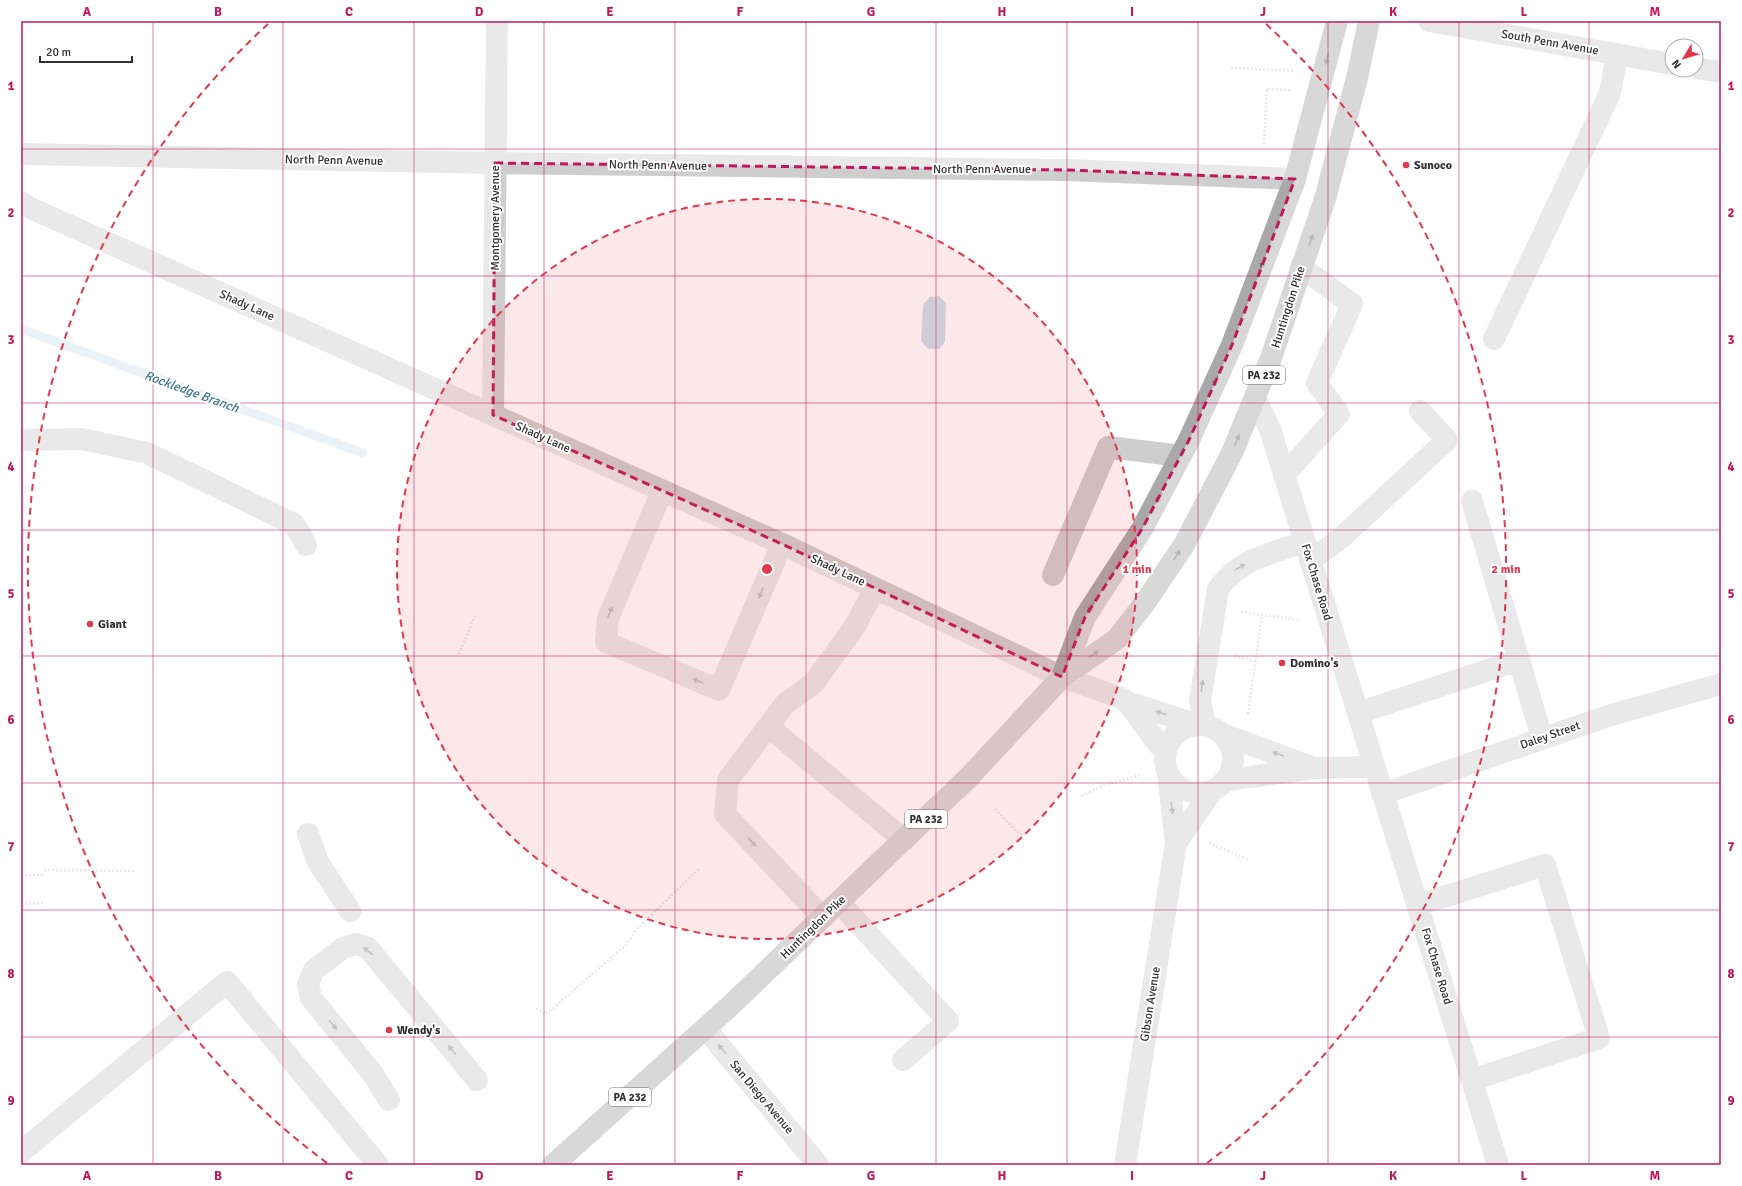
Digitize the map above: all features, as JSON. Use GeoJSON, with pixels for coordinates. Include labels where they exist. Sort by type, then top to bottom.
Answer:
{"type":"FeatureCollection","features":[{"type":"Feature","properties":{"kind":"main road","name":"Huntingdon Pike"},"geometry":{"type":"LineString","coordinates":[[1062,677],[1085,617],[1142,529],[1181,456],[1232,345],[1295,179],[1337,21]]}},
{"type":"Feature","properties":{"kind":"main road","name":"Huntingdon Pike"},"geometry":{"type":"LineString","coordinates":[[554,1165],[706,1029],[823,918],[969,777],[1062,677],[1116,639],[1144,604],[1184,545],[1232,453],[1256,398],[1326,199],[1358,78],[1369,21]]}},
{"type":"Feature","properties":{"kind":"street","name":"Montgomery Avenue"},"geometry":{"type":"LineString","coordinates":[[493,415],[497,21]]}},
{"type":"Feature","properties":{"kind":"street","name":"South Penn Avenue"},"geometry":{"type":"LineString","coordinates":[[1428,21],[1664,63]]}},
{"type":"Feature","properties":{"kind":"street"},"geometry":{"type":"LineString","coordinates":[[1494,340],[1610,92],[1617,54]]}},
{"type":"Feature","properties":{"kind":"street"},"geometry":{"type":"LineString","coordinates":[[1704,69],[1721,72]]}},
{"type":"Feature","properties":{"kind":"street","name":"North Penn Avenue"},"geometry":{"type":"LineString","coordinates":[[21,154],[495,163],[1066,170],[1295,179]]}},
{"type":"Feature","properties":{"kind":"street","name":"Shady Lane"},"geometry":{"type":"LineString","coordinates":[[21,202],[782,544],[1062,677]]}},
{"type":"Feature","properties":{"kind":"street"},"geometry":{"type":"LineString","coordinates":[[1284,475],[1340,414],[1317,383],[1352,304],[1301,267]]}},
{"type":"Feature","properties":{"kind":"street","name":"Fox Chase Road"},"geometry":{"type":"LineString","coordinates":[[1256,398],[1270,429],[1498,1165]]}},
{"type":"Feature","properties":{"kind":"street"},"geometry":{"type":"LineString","coordinates":[[1200,725],[1200,701],[1218,589],[1227,577],[1239,567],[1256,559],[1307,552],[1341,538],[1447,440],[1420,411]]}},
{"type":"Feature","properties":{"kind":"street"},"geometry":{"type":"LineString","coordinates":[[21,440],[82,439],[147,453],[294,524],[306,545]]}},
{"type":"Feature","properties":{"kind":"street"},"geometry":{"type":"LineString","coordinates":[[1053,575],[1108,447],[1181,456]]}},
{"type":"Feature","properties":{"kind":"street"},"geometry":{"type":"LineString","coordinates":[[662,491],[608,618],[606,642],[719,690],[782,544]]}},
{"type":"Feature","properties":{"kind":"street"},"geometry":{"type":"LineString","coordinates":[[1472,501],[1542,738]]}},
{"type":"Feature","properties":{"kind":"street"},"geometry":{"type":"LineString","coordinates":[[823,918],[725,814],[728,780],[785,704],[814,683],[855,626],[875,588]]}},
{"type":"Feature","properties":{"kind":"street"},"geometry":{"type":"LineString","coordinates":[[1358,713],[1519,660]]}},
{"type":"Feature","properties":{"kind":"street"},"geometry":{"type":"LineString","coordinates":[[1062,677],[1127,702],[1200,725],[1216,728],[1225,735],[1314,768]]}},
{"type":"Feature","properties":{"kind":"street","name":"Daley Street"},"geometry":{"type":"LineString","coordinates":[[1382,794],[1608,716],[1721,684]]}},
{"type":"Feature","properties":{"kind":"street"},"geometry":{"type":"LineString","coordinates":[[1127,702],[1167,764],[1175,784],[1184,790],[1196,793],[1220,785],[1314,768],[1374,767]]}},
{"type":"Feature","properties":{"kind":"street"},"geometry":{"type":"LineString","coordinates":[[1176,843],[1167,764],[1168,743],[1175,734],[1184,728],[1200,725]]}},
{"type":"Feature","properties":{"kind":"street"},"geometry":{"type":"LineString","coordinates":[[768,727],[904,840]]}},
{"type":"Feature","properties":{"kind":"street"},"geometry":{"type":"LineString","coordinates":[[1176,843],[1233,769],[1234,757],[1231,746],[1225,735]]}},
{"type":"Feature","properties":{"kind":"street"},"geometry":{"type":"LineString","coordinates":[[308,834],[318,862],[350,911]]}},
{"type":"Feature","properties":{"kind":"street","name":"Gibson Avenue"},"geometry":{"type":"LineString","coordinates":[[1125,1165],[1176,843]]}},
{"type":"Feature","properties":{"kind":"street"},"geometry":{"type":"LineString","coordinates":[[1418,905],[1545,866],[1599,1038],[1472,1080]]}},
{"type":"Feature","properties":{"kind":"street"},"geometry":{"type":"LineString","coordinates":[[839,902],[948,1021],[903,1060]]}},
{"type":"Feature","properties":{"kind":"street"},"geometry":{"type":"LineString","coordinates":[[389,1100],[374,1074],[311,998],[308,984],[314,970],[343,948],[356,944],[368,948],[477,1080]]}},
{"type":"Feature","properties":{"kind":"street"},"geometry":{"type":"LineString","coordinates":[[21,1152],[227,982],[378,1165]]}},
{"type":"Feature","properties":{"kind":"street","name":"San Diego Avenue"},"geometry":{"type":"LineString","coordinates":[[706,1029],[818,1165]]}},
{"type":"Feature","properties":{"kind":"path"},"geometry":{"type":"LineString","coordinates":[[1231,68],[1300,71]]}},
{"type":"Feature","properties":{"kind":"path"},"geometry":{"type":"LineString","coordinates":[[1264,144],[1267,89],[1296,90]]}},
{"type":"Feature","properties":{"kind":"path"},"geometry":{"type":"LineString","coordinates":[[1238,611],[1302,620]]}},
{"type":"Feature","properties":{"kind":"path"},"geometry":{"type":"LineString","coordinates":[[1247,720],[1262,615]]}},
{"type":"Feature","properties":{"kind":"path"},"geometry":{"type":"LineString","coordinates":[[459,654],[475,616]]}},
{"type":"Feature","properties":{"kind":"path"},"geometry":{"type":"LineString","coordinates":[[1231,656],[1256,661]]}},
{"type":"Feature","properties":{"kind":"path"},"geometry":{"type":"LineString","coordinates":[[1082,796],[1100,786],[1142,775]]}},
{"type":"Feature","properties":{"kind":"path"},"geometry":{"type":"LineString","coordinates":[[995,809],[1016,831],[1025,836]]}},
{"type":"Feature","properties":{"kind":"path"},"geometry":{"type":"LineString","coordinates":[[1204,841],[1247,860]]}},
{"type":"Feature","properties":{"kind":"path"},"geometry":{"type":"LineString","coordinates":[[536,1009],[546,1014],[626,945],[636,930],[700,868]]}},
{"type":"Feature","properties":{"kind":"path"},"geometry":{"type":"LineString","coordinates":[[44,870],[136,870]]}},
{"type":"Feature","properties":{"kind":"path"},"geometry":{"type":"LineString","coordinates":[[21,875],[44,875]]}},
{"type":"Feature","properties":{"kind":"path"},"geometry":{"type":"LineString","coordinates":[[21,904],[45,904]]}},
{"type":"Feature","properties":{"kind":"highlighted area"},"geometry":{"type":"Polygon","coordinates":[[[495,163],[1066,170],[1295,179],[1232,345],[1189,440],[1142,529],[1085,617],[1062,677],[782,544],[493,415],[495,163]]]}},
{"type":"Feature","properties":{"kind":"water"},"geometry":{"type":"Polygon","coordinates":[[[939,296],[946,303],[945,342],[939,349],[928,349],[921,341],[923,305],[930,297],[939,296]]]}},
{"type":"Feature","properties":{"kind":"waterway","name":"Rockledge Branch"},"geometry":{"type":"LineString","coordinates":[[21,329],[363,453]]}},
{"type":"Feature","properties":{"kind":"place","name":"Sunoco"},"geometry":{"type":"Point","coordinates":[1406,165]}},
{"type":"Feature","properties":{"kind":"place","name":"Giant"},"geometry":{"type":"Point","coordinates":[90,624]}},
{"type":"Feature","properties":{"kind":"place","name":"Domino's"},"geometry":{"type":"Point","coordinates":[1282,663]}},
{"type":"Feature","properties":{"kind":"place","name":"Wendy's"},"geometry":{"type":"Point","coordinates":[389,1030]}}]}
